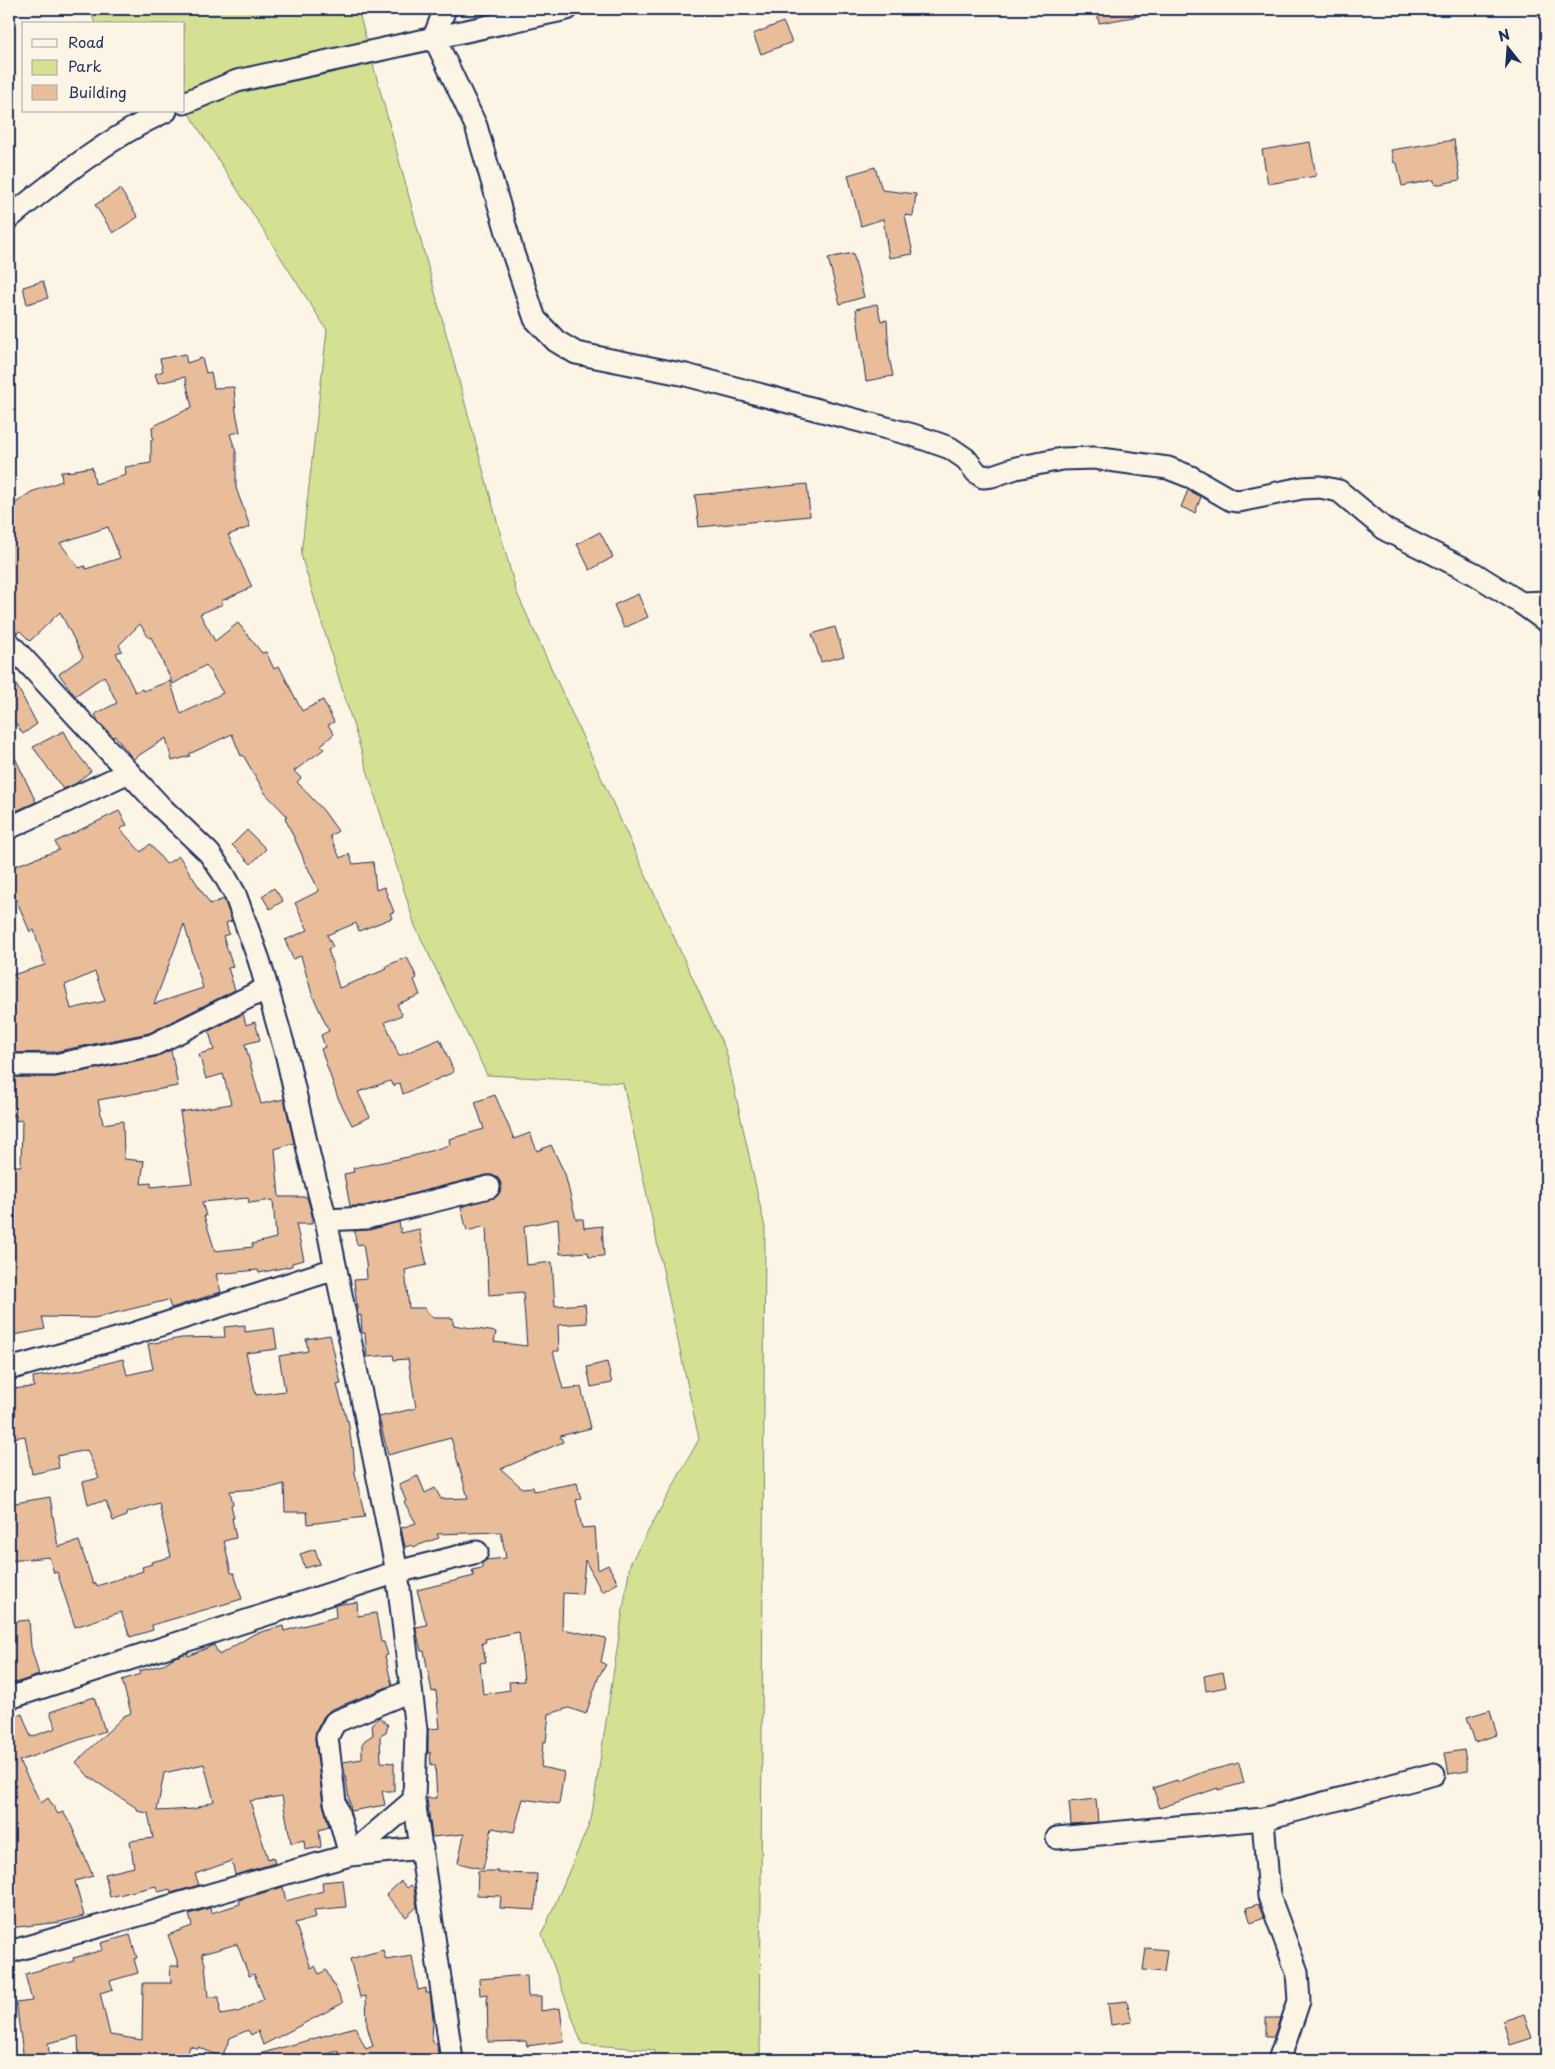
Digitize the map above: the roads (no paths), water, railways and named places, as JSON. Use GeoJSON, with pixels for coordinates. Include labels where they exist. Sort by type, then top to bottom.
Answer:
{"type":"FeatureCollection","features":[{"type":"Feature","properties":{"kind":"street"},"geometry":{"type":"LineString","coordinates":[[445,9],[434,37],[476,126],[513,253],[535,319],[556,341],[576,353],[686,375],[913,435],[950,448],[966,459],[976,472],[983,476],[992,476],[1016,468],[1062,459],[1094,458],[1168,468],[1191,476],[1230,500],[1239,502],[1302,488],[1320,487],[1339,491],[1386,530],[1475,574],[1546,621]]}},
{"type":"Feature","properties":{"kind":"street"},"geometry":{"type":"LineString","coordinates":[[185,103],[237,81],[567,9]]}},
{"type":"Feature","properties":{"kind":"street"},"geometry":{"type":"LineString","coordinates":[[9,218],[93,153],[131,129],[164,112]]}},
{"type":"Feature","properties":{"kind":"street"},"geometry":{"type":"LineString","coordinates":[[1521,603],[1546,602]]}},
{"type":"Feature","properties":{"kind":"street"},"geometry":{"type":"LineString","coordinates":[[9,643],[129,772],[209,853],[223,873],[244,916],[267,988],[287,1057],[326,1220],[397,1572],[416,1730],[414,1800],[452,2060]]}},
{"type":"Feature","properties":{"kind":"street"},"geometry":{"type":"LineString","coordinates":[[9,828],[129,772]]}},
{"type":"Feature","properties":{"kind":"street"},"geometry":{"type":"LineString","coordinates":[[9,1065],[54,1065],[153,1045],[267,988]]}},
{"type":"Feature","properties":{"kind":"street"},"geometry":{"type":"LineString","coordinates":[[326,1220],[366,1218],[489,1186]]}},
{"type":"Feature","properties":{"kind":"street"},"geometry":{"type":"LineString","coordinates":[[9,1369],[123,1337],[335,1269]]}},
{"type":"Feature","properties":{"kind":"street"},"geometry":{"type":"LineString","coordinates":[[9,1698],[397,1572],[478,1552]]}},
{"type":"Feature","properties":{"kind":"street"},"geometry":{"type":"LineString","coordinates":[[350,1855],[335,1802],[327,1737],[335,1722],[410,1691]]}},
{"type":"Feature","properties":{"kind":"street"},"geometry":{"type":"LineString","coordinates":[[1057,1838],[1263,1819],[1434,1774]]}},
{"type":"Feature","properties":{"kind":"street"},"geometry":{"type":"LineString","coordinates":[[350,1855],[414,1800]]}},
{"type":"Feature","properties":{"kind":"street"},"geometry":{"type":"LineString","coordinates":[[1263,1819],[1269,1896],[1297,1972],[1300,2001],[1279,2060]]}},
{"type":"Feature","properties":{"kind":"street"},"geometry":{"type":"LineString","coordinates":[[9,1952],[350,1855],[422,1848]]}}]}
